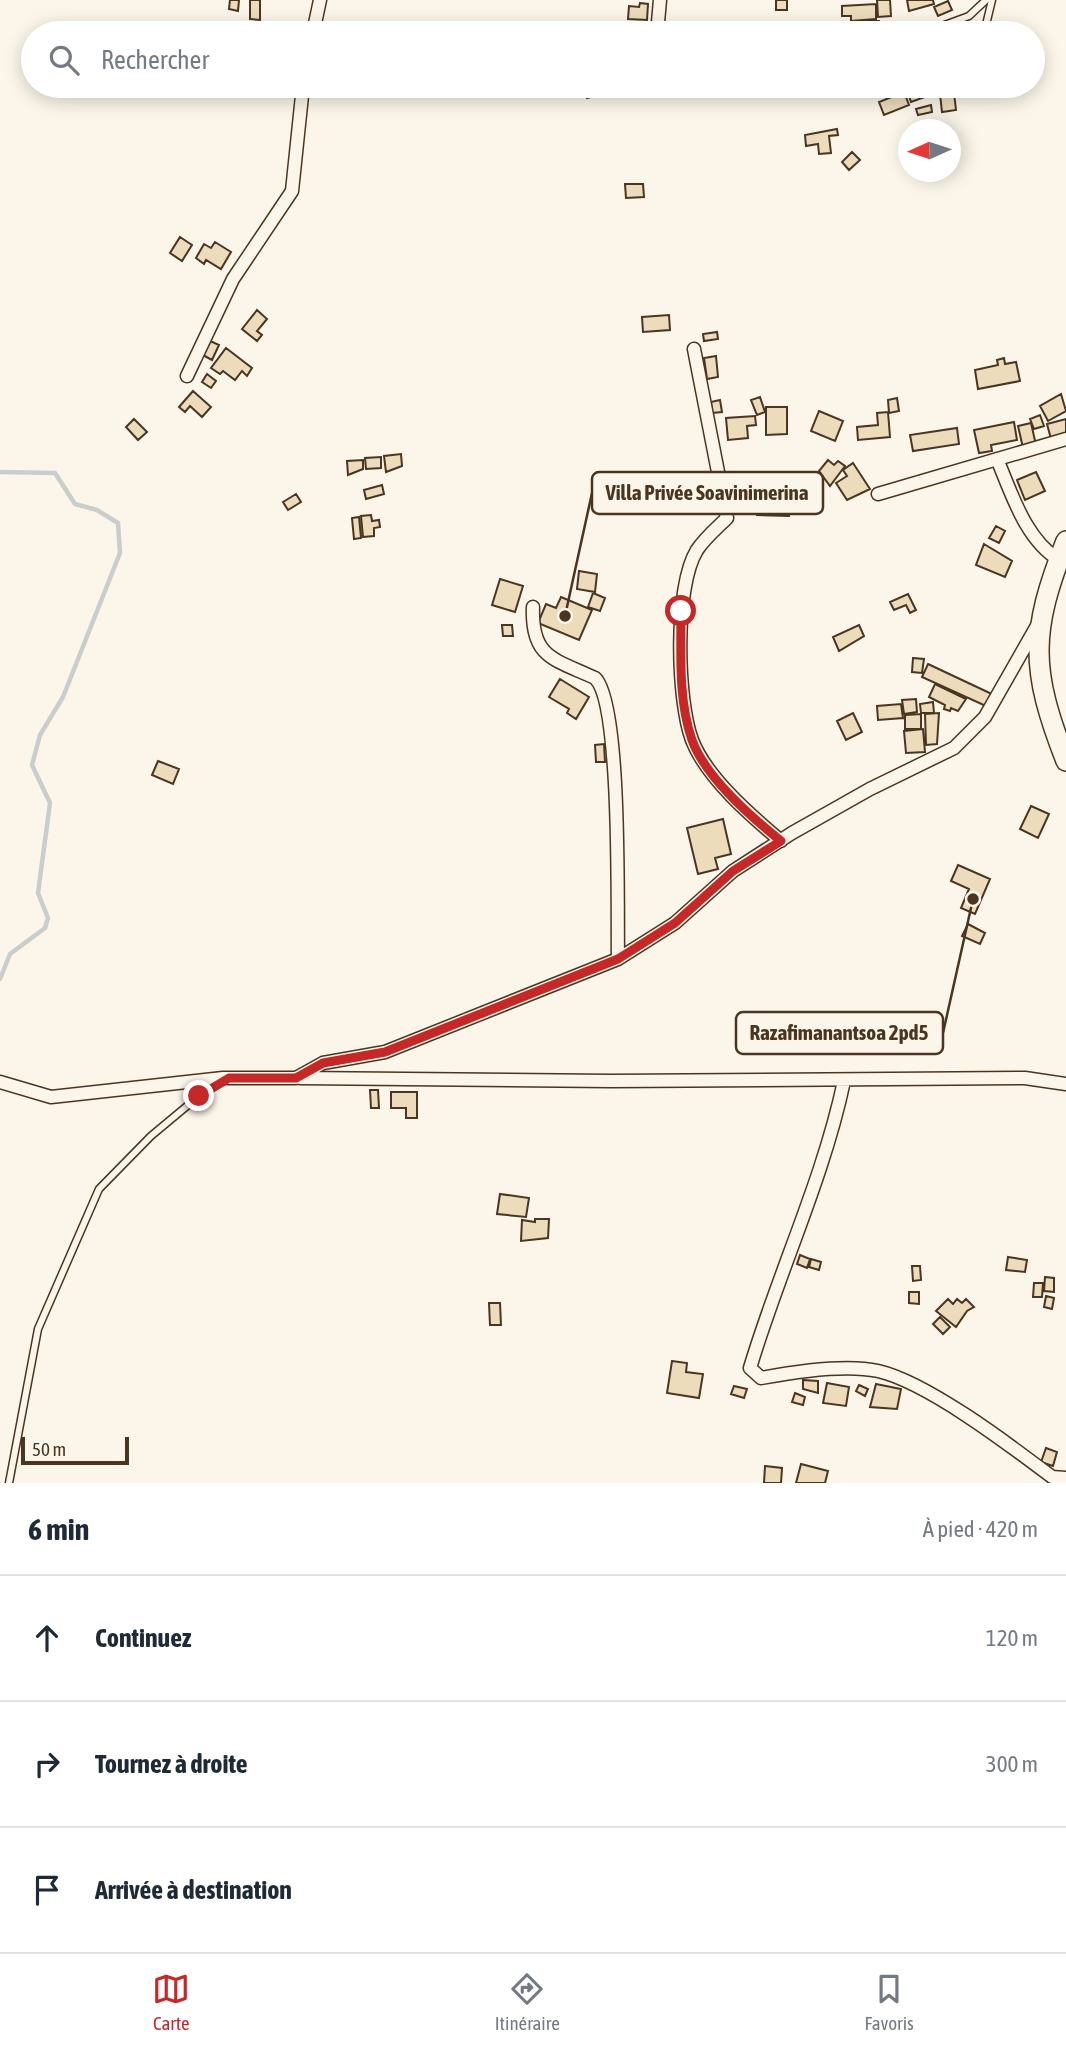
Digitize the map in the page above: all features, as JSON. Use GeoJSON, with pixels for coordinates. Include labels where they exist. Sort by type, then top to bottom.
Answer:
{"type":"FeatureCollection","features":[{"type":"Feature","properties":{"kind":"main road"},"geometry":{"type":"LineString","coordinates":[[1066,541],[1040,621],[1038,661],[1046,710],[1066,761]]}},
{"type":"Feature","properties":{"kind":"street"},"geometry":{"type":"LineString","coordinates":[[316,21],[320,0]]}},
{"type":"Feature","properties":{"kind":"street"},"geometry":{"type":"LineString","coordinates":[[658,21],[660,0]]}},
{"type":"Feature","properties":{"kind":"street"},"geometry":{"type":"LineString","coordinates":[[187,376],[233,279],[292,191],[302,98]]}},
{"type":"Feature","properties":{"kind":"street"},"geometry":{"type":"LineString","coordinates":[[694,349],[727,518],[696,551],[681,611],[685,712],[700,755],[733,797],[781,841]]}},
{"type":"Feature","properties":{"kind":"street"},"geometry":{"type":"LineString","coordinates":[[878,494],[1066,439]]}},
{"type":"Feature","properties":{"kind":"street"},"geometry":{"type":"LineString","coordinates":[[997,459],[1027,526],[1046,552],[1059,560]]}},
{"type":"Feature","properties":{"kind":"street"},"geometry":{"type":"LineString","coordinates":[[533,607],[532,632],[538,645],[550,657],[595,678],[601,684],[607,700],[612,749],[618,959]]}},
{"type":"Feature","properties":{"kind":"street"},"geometry":{"type":"LineString","coordinates":[[296,1078],[323,1063],[385,1052],[618,959],[675,923],[733,871],[870,789],[954,748],[985,717],[1040,621]]}},
{"type":"Feature","properties":{"kind":"street"},"geometry":{"type":"LineString","coordinates":[[0,1082],[51,1097],[229,1078],[844,1081],[1026,1078],[1066,1084]]}},
{"type":"Feature","properties":{"kind":"street"},"geometry":{"type":"LineString","coordinates":[[844,1081],[816,1185],[781,1272],[750,1368],[761,1378],[804,1370],[878,1371],[945,1402],[1052,1477],[1066,1478]]}},
{"type":"Feature","properties":{"kind":"lane"},"geometry":{"type":"LineString","coordinates":[[955,21],[969,16],[986,0]]}},
{"type":"Feature","properties":{"kind":"lane"},"geometry":{"type":"LineString","coordinates":[[987,21],[992,0]]}},
{"type":"Feature","properties":{"kind":"lane"},"geometry":{"type":"LineString","coordinates":[[9,1483],[38,1329],[99,1189],[151,1136],[199,1096],[229,1078]]}},
{"type":"Feature","properties":{"kind":"building"},"geometry":{"type":"Polygon","coordinates":[[[230,0],[239,0],[238,11],[229,9],[230,0]]]}},
{"type":"Feature","properties":{"kind":"building"},"geometry":{"type":"Polygon","coordinates":[[[250,0],[260,0],[260,20],[250,19],[250,0]]]}},
{"type":"Feature","properties":{"kind":"building"},"geometry":{"type":"Polygon","coordinates":[[[776,0],[787,0],[787,10],[776,10],[776,0]]]}},
{"type":"Feature","properties":{"kind":"building"},"geometry":{"type":"Polygon","coordinates":[[[877,0],[890,0],[891,16],[878,17],[877,0]]]}},
{"type":"Feature","properties":{"kind":"building"},"geometry":{"type":"Polygon","coordinates":[[[907,0],[933,0],[934,4],[909,11],[907,0]]]}},
{"type":"Feature","properties":{"kind":"building"},"geometry":{"type":"Polygon","coordinates":[[[948,1],[952,10],[938,16],[934,7],[948,1]]]}},
{"type":"Feature","properties":{"kind":"building"},"geometry":{"type":"Polygon","coordinates":[[[640,3],[648,4],[647,20],[628,19],[629,6],[639,7],[640,3]]]}},
{"type":"Feature","properties":{"kind":"building"},"geometry":{"type":"Polygon","coordinates":[[[876,4],[876,19],[851,21],[851,16],[842,16],[842,6],[876,4]]]}},
{"type":"Feature","properties":{"kind":"building"},"geometry":{"type":"Polygon","coordinates":[[[889,98],[906,98],[909,105],[884,115],[879,102],[889,98]]]}},
{"type":"Feature","properties":{"kind":"building"},"geometry":{"type":"Polygon","coordinates":[[[940,98],[955,98],[956,110],[942,112],[940,98]]]}},
{"type":"Feature","properties":{"kind":"building"},"geometry":{"type":"Polygon","coordinates":[[[931,105],[932,112],[918,115],[916,109],[931,105]]]}},
{"type":"Feature","properties":{"kind":"building"},"geometry":{"type":"Polygon","coordinates":[[[837,129],[838,135],[829,136],[831,153],[819,154],[818,144],[806,146],[805,135],[837,129]]]}},
{"type":"Feature","properties":{"kind":"building"},"geometry":{"type":"Polygon","coordinates":[[[852,152],[860,160],[849,170],[842,162],[852,152]]]}},
{"type":"Feature","properties":{"kind":"building"},"geometry":{"type":"Polygon","coordinates":[[[625,184],[643,184],[644,197],[626,198],[625,184]]]}},
{"type":"Feature","properties":{"kind":"building"},"geometry":{"type":"Polygon","coordinates":[[[180,237],[192,245],[182,261],[170,253],[180,237]]]}},
{"type":"Feature","properties":{"kind":"building"},"geometry":{"type":"Polygon","coordinates":[[[215,242],[231,252],[221,269],[206,260],[204,264],[196,258],[204,244],[211,248],[215,242]]]}},
{"type":"Feature","properties":{"kind":"building"},"geometry":{"type":"Polygon","coordinates":[[[257,310],[267,319],[257,331],[262,335],[257,341],[242,329],[257,310]]]}},
{"type":"Feature","properties":{"kind":"building"},"geometry":{"type":"Polygon","coordinates":[[[669,315],[670,330],[643,332],[642,317],[669,315]]]}},
{"type":"Feature","properties":{"kind":"building"},"geometry":{"type":"Polygon","coordinates":[[[717,332],[718,339],[704,341],[703,334],[717,332]]]}},
{"type":"Feature","properties":{"kind":"building"},"geometry":{"type":"Polygon","coordinates":[[[208,340],[219,345],[212,360],[201,354],[208,340]]]}},
{"type":"Feature","properties":{"kind":"building"},"geometry":{"type":"Polygon","coordinates":[[[226,348],[252,368],[247,376],[242,371],[235,380],[223,371],[220,374],[211,368],[226,348]]]}},
{"type":"Feature","properties":{"kind":"building"},"geometry":{"type":"Polygon","coordinates":[[[716,356],[718,377],[707,379],[704,358],[716,356]]]}},
{"type":"Feature","properties":{"kind":"building"},"geometry":{"type":"Polygon","coordinates":[[[1004,358],[1005,364],[1016,362],[1020,381],[978,389],[975,370],[998,365],[997,360],[1004,358]]]}},
{"type":"Feature","properties":{"kind":"building"},"geometry":{"type":"Polygon","coordinates":[[[207,374],[216,381],[211,388],[202,382],[207,374]]]}},
{"type":"Feature","properties":{"kind":"building"},"geometry":{"type":"Polygon","coordinates":[[[193,391],[211,407],[202,417],[190,406],[185,412],[179,407],[193,391]]]}},
{"type":"Feature","properties":{"kind":"building"},"geometry":{"type":"Polygon","coordinates":[[[1061,394],[1066,411],[1048,421],[1040,406],[1061,394]]]}},
{"type":"Feature","properties":{"kind":"building"},"geometry":{"type":"Polygon","coordinates":[[[760,397],[765,412],[757,415],[751,400],[760,397]]]}},
{"type":"Feature","properties":{"kind":"building"},"geometry":{"type":"Polygon","coordinates":[[[897,398],[899,411],[889,413],[888,400],[897,398]]]}},
{"type":"Feature","properties":{"kind":"building"},"geometry":{"type":"Polygon","coordinates":[[[720,400],[722,412],[712,413],[711,402],[720,400]]]}},
{"type":"Feature","properties":{"kind":"building"},"geometry":{"type":"Polygon","coordinates":[[[766,407],[787,407],[787,434],[766,435],[766,407]]]}},
{"type":"Feature","properties":{"kind":"building"},"geometry":{"type":"Polygon","coordinates":[[[819,411],[843,421],[835,441],[811,431],[819,411]]]}},
{"type":"Feature","properties":{"kind":"building"},"geometry":{"type":"Polygon","coordinates":[[[888,412],[890,437],[858,440],[857,427],[878,425],[877,413],[888,412]]]}},
{"type":"Feature","properties":{"kind":"building"},"geometry":{"type":"Polygon","coordinates":[[[1040,415],[1044,426],[1034,429],[1030,419],[1040,415]]]}},
{"type":"Feature","properties":{"kind":"building"},"geometry":{"type":"Polygon","coordinates":[[[755,416],[756,425],[747,426],[748,438],[728,440],[726,418],[755,416]]]}},
{"type":"Feature","properties":{"kind":"building"},"geometry":{"type":"Polygon","coordinates":[[[134,419],[147,432],[138,440],[126,427],[134,419]]]}},
{"type":"Feature","properties":{"kind":"building"},"geometry":{"type":"Polygon","coordinates":[[[1066,419],[1066,435],[1051,439],[1047,424],[1066,419]]]}},
{"type":"Feature","properties":{"kind":"building"},"geometry":{"type":"Polygon","coordinates":[[[1014,422],[1017,440],[991,445],[992,451],[979,453],[974,430],[1014,422]]]}},
{"type":"Feature","properties":{"kind":"building"},"geometry":{"type":"Polygon","coordinates":[[[1031,423],[1036,445],[1023,448],[1018,426],[1031,423]]]}},
{"type":"Feature","properties":{"kind":"building"},"geometry":{"type":"Polygon","coordinates":[[[957,428],[959,444],[913,451],[910,435],[957,428]]]}},
{"type":"Feature","properties":{"kind":"building"},"geometry":{"type":"Polygon","coordinates":[[[401,454],[402,466],[386,472],[384,456],[401,454]]]}},
{"type":"Feature","properties":{"kind":"building"},"geometry":{"type":"Polygon","coordinates":[[[381,457],[381,468],[366,469],[365,458],[381,457]]]}},
{"type":"Feature","properties":{"kind":"building"},"geometry":{"type":"Polygon","coordinates":[[[363,460],[363,469],[348,475],[347,461],[363,460]]]}},
{"type":"Feature","properties":{"kind":"building"},"geometry":{"type":"Polygon","coordinates":[[[828,460],[834,465],[838,461],[845,466],[830,486],[819,471],[828,460]]]}},
{"type":"Feature","properties":{"kind":"building"},"geometry":{"type":"Polygon","coordinates":[[[853,463],[870,489],[847,500],[836,483],[847,476],[843,470],[853,463]]]}},
{"type":"Feature","properties":{"kind":"building"},"geometry":{"type":"Polygon","coordinates":[[[1036,472],[1045,491],[1025,500],[1017,480],[1036,472]]]}},
{"type":"Feature","properties":{"kind":"building"},"geometry":{"type":"Polygon","coordinates":[[[382,485],[384,494],[366,499],[364,490],[382,485]]]}},
{"type":"Feature","properties":{"kind":"building"},"geometry":{"type":"Polygon","coordinates":[[[788,493],[789,516],[757,515],[757,494],[788,493]]]}},
{"type":"Feature","properties":{"kind":"building"},"geometry":{"type":"Polygon","coordinates":[[[296,494],[301,502],[288,510],[283,502],[296,494]]]}},
{"type":"Feature","properties":{"kind":"building"},"geometry":{"type":"Polygon","coordinates":[[[371,515],[372,521],[379,520],[380,527],[374,528],[374,536],[363,537],[361,516],[371,515]]]}},
{"type":"Feature","properties":{"kind":"building"},"geometry":{"type":"Polygon","coordinates":[[[359,517],[361,538],[354,539],[352,518],[359,517]]]}},
{"type":"Feature","properties":{"kind":"building"},"geometry":{"type":"Polygon","coordinates":[[[996,526],[1005,531],[999,543],[989,538],[996,526]]]}},
{"type":"Feature","properties":{"kind":"building"},"geometry":{"type":"Polygon","coordinates":[[[984,544],[1012,561],[1005,577],[976,565],[984,544]]]}},
{"type":"Feature","properties":{"kind":"building"},"geometry":{"type":"Polygon","coordinates":[[[579,571],[597,574],[595,592],[577,589],[579,571]]]}},
{"type":"Feature","properties":{"kind":"building"},"geometry":{"type":"Polygon","coordinates":[[[500,579],[523,586],[515,612],[492,605],[500,579]]]}},
{"type":"Feature","properties":{"kind":"building"},"geometry":{"type":"Polygon","coordinates":[[[593,593],[605,598],[600,611],[588,607],[593,593]]]}},
{"type":"Feature","properties":{"kind":"building"},"geometry":{"type":"Polygon","coordinates":[[[908,594],[916,610],[910,613],[906,605],[894,610],[890,602],[908,594]]]}},
{"type":"Feature","properties":{"kind":"building"},"geometry":{"type":"Polygon","coordinates":[[[561,597],[592,610],[579,640],[538,623],[546,604],[556,608],[561,597]]]}},
{"type":"Feature","properties":{"kind":"building"},"geometry":{"type":"Polygon","coordinates":[[[502,625],[512,625],[513,636],[503,636],[502,625]]]}},
{"type":"Feature","properties":{"kind":"building"},"geometry":{"type":"Polygon","coordinates":[[[859,625],[864,636],[839,651],[833,637],[859,625]]]}},
{"type":"Feature","properties":{"kind":"building"},"geometry":{"type":"Polygon","coordinates":[[[913,658],[924,659],[922,673],[912,672],[913,658]]]}},
{"type":"Feature","properties":{"kind":"building"},"geometry":{"type":"Polygon","coordinates":[[[928,664],[994,695],[988,707],[922,677],[928,664]]]}},
{"type":"Feature","properties":{"kind":"building"},"geometry":{"type":"Polygon","coordinates":[[[560,679],[589,697],[576,719],[567,713],[569,709],[549,697],[560,679]]]}},
{"type":"Feature","properties":{"kind":"building"},"geometry":{"type":"Polygon","coordinates":[[[935,684],[966,699],[958,711],[944,709],[945,705],[929,697],[935,684]]]}},
{"type":"Feature","properties":{"kind":"building"},"geometry":{"type":"Polygon","coordinates":[[[916,699],[917,712],[904,714],[902,700],[916,699]]]}},
{"type":"Feature","properties":{"kind":"building"},"geometry":{"type":"Polygon","coordinates":[[[933,702],[934,713],[921,713],[920,704],[933,702]]]}},
{"type":"Feature","properties":{"kind":"building"},"geometry":{"type":"Polygon","coordinates":[[[901,704],[903,718],[878,720],[877,706],[901,704]]]}},
{"type":"Feature","properties":{"kind":"building"},"geometry":{"type":"Polygon","coordinates":[[[853,713],[862,732],[846,740],[837,721],[853,713]]]}},
{"type":"Feature","properties":{"kind":"building"},"geometry":{"type":"Polygon","coordinates":[[[939,713],[937,744],[926,745],[925,714],[939,713]]]}},
{"type":"Feature","properties":{"kind":"building"},"geometry":{"type":"Polygon","coordinates":[[[921,714],[921,729],[905,729],[905,715],[921,714]]]}},
{"type":"Feature","properties":{"kind":"building"},"geometry":{"type":"Polygon","coordinates":[[[923,729],[925,752],[906,753],[904,731],[923,729]]]}},
{"type":"Feature","properties":{"kind":"building"},"geometry":{"type":"Polygon","coordinates":[[[604,744],[605,762],[596,762],[595,745],[604,744]]]}},
{"type":"Feature","properties":{"kind":"building"},"geometry":{"type":"Polygon","coordinates":[[[158,761],[179,769],[173,784],[152,775],[158,761]]]}},
{"type":"Feature","properties":{"kind":"building"},"geometry":{"type":"Polygon","coordinates":[[[1031,806],[1049,814],[1038,838],[1020,829],[1031,806]]]}},
{"type":"Feature","properties":{"kind":"building"},"geometry":{"type":"Polygon","coordinates":[[[723,819],[731,854],[715,858],[718,869],[698,874],[687,828],[723,819]]]}},
{"type":"Feature","properties":{"kind":"building"},"geometry":{"type":"Polygon","coordinates":[[[958,865],[990,879],[975,914],[961,908],[969,889],[951,881],[958,865]]]}},
{"type":"Feature","properties":{"kind":"building"},"geometry":{"type":"Polygon","coordinates":[[[968,924],[985,933],[980,944],[962,936],[968,924]]]}},
{"type":"Feature","properties":{"kind":"building"},"geometry":{"type":"Polygon","coordinates":[[[370,1090],[378,1090],[379,1108],[371,1108],[370,1090]]]}},
{"type":"Feature","properties":{"kind":"building"},"geometry":{"type":"Polygon","coordinates":[[[391,1092],[417,1092],[417,1118],[406,1118],[406,1108],[391,1108],[391,1092]]]}},
{"type":"Feature","properties":{"kind":"building"},"geometry":{"type":"Polygon","coordinates":[[[500,1194],[529,1198],[526,1217],[497,1214],[500,1194]]]}},
{"type":"Feature","properties":{"kind":"building"},"geometry":{"type":"Polygon","coordinates":[[[535,1219],[549,1219],[548,1238],[521,1241],[522,1220],[535,1222],[535,1219]]]}},
{"type":"Feature","properties":{"kind":"building"},"geometry":{"type":"Polygon","coordinates":[[[800,1255],[810,1259],[807,1268],[797,1264],[800,1255]]]}},
{"type":"Feature","properties":{"kind":"building"},"geometry":{"type":"Polygon","coordinates":[[[1008,1257],[1027,1260],[1025,1272],[1006,1270],[1008,1257]]]}},
{"type":"Feature","properties":{"kind":"building"},"geometry":{"type":"Polygon","coordinates":[[[811,1259],[821,1262],[819,1270],[809,1267],[811,1259]]]}},
{"type":"Feature","properties":{"kind":"building"},"geometry":{"type":"Polygon","coordinates":[[[912,1266],[920,1266],[921,1280],[913,1281],[912,1266]]]}},
{"type":"Feature","properties":{"kind":"building"},"geometry":{"type":"Polygon","coordinates":[[[1045,1277],[1054,1278],[1054,1292],[1044,1291],[1045,1277]]]}},
{"type":"Feature","properties":{"kind":"building"},"geometry":{"type":"Polygon","coordinates":[[[1034,1283],[1043,1283],[1042,1297],[1033,1297],[1034,1283]]]}},
{"type":"Feature","properties":{"kind":"building"},"geometry":{"type":"Polygon","coordinates":[[[909,1292],[919,1292],[919,1304],[909,1303],[909,1292]]]}},
{"type":"Feature","properties":{"kind":"building"},"geometry":{"type":"Polygon","coordinates":[[[1046,1296],[1054,1298],[1052,1309],[1044,1307],[1046,1296]]]}},
{"type":"Feature","properties":{"kind":"building"},"geometry":{"type":"Polygon","coordinates":[[[948,1299],[953,1304],[957,1299],[962,1303],[966,1299],[974,1307],[967,1311],[956,1327],[936,1311],[948,1299]]]}},
{"type":"Feature","properties":{"kind":"building"},"geometry":{"type":"Polygon","coordinates":[[[489,1303],[500,1303],[501,1325],[490,1325],[489,1303]]]}},
{"type":"Feature","properties":{"kind":"building"},"geometry":{"type":"Polygon","coordinates":[[[940,1317],[950,1327],[943,1334],[933,1324],[940,1317]]]}},
{"type":"Feature","properties":{"kind":"building"},"geometry":{"type":"Polygon","coordinates":[[[672,1361],[687,1363],[686,1372],[703,1374],[699,1398],[667,1393],[672,1361]]]}},
{"type":"Feature","properties":{"kind":"building"},"geometry":{"type":"Polygon","coordinates":[[[803,1380],[818,1381],[818,1393],[803,1389],[803,1380]]]}},
{"type":"Feature","properties":{"kind":"building"},"geometry":{"type":"Polygon","coordinates":[[[827,1383],[849,1387],[846,1406],[823,1403],[827,1383]]]}},
{"type":"Feature","properties":{"kind":"building"},"geometry":{"type":"Polygon","coordinates":[[[876,1384],[901,1389],[897,1409],[870,1407],[876,1384]]]}},
{"type":"Feature","properties":{"kind":"building"},"geometry":{"type":"Polygon","coordinates":[[[859,1385],[868,1389],[865,1396],[856,1391],[859,1385]]]}},
{"type":"Feature","properties":{"kind":"building"},"geometry":{"type":"Polygon","coordinates":[[[734,1386],[747,1389],[744,1398],[731,1394],[734,1386]]]}},
{"type":"Feature","properties":{"kind":"building"},"geometry":{"type":"Polygon","coordinates":[[[795,1393],[805,1397],[803,1405],[792,1402],[795,1393]]]}},
{"type":"Feature","properties":{"kind":"building"},"geometry":{"type":"Polygon","coordinates":[[[1046,1448],[1057,1452],[1053,1466],[1041,1462],[1046,1448]]]}},
{"type":"Feature","properties":{"kind":"building"},"geometry":{"type":"Polygon","coordinates":[[[801,1464],[828,1471],[825,1483],[796,1483],[801,1464]]]}},
{"type":"Feature","properties":{"kind":"building"},"geometry":{"type":"Polygon","coordinates":[[[765,1466],[782,1468],[781,1483],[764,1483],[765,1466]]]}},
{"type":"Feature","properties":{"kind":"waterway"},"geometry":{"type":"LineString","coordinates":[[0,472],[55,473],[75,504],[97,510],[118,523],[120,553],[63,697],[40,735],[32,765],[50,803],[38,893],[48,918],[45,928],[10,954],[0,979]]}},
{"type":"Feature","properties":{"kind":"place","name":"Villa Privée Soavinimerina"},"geometry":{"type":"Point","coordinates":[565,616]}},
{"type":"Feature","properties":{"kind":"place","name":"Razafimanantsoa 2pd5"},"geometry":{"type":"Point","coordinates":[973,899]}},
{"type":"Feature","properties":{"kind":"route"},"geometry":{"type":"LineString","coordinates":[[199,1096],[229,1078],[296,1078],[323,1063],[385,1052],[618,959],[675,923],[733,871],[781,841],[733,797],[700,755],[693,741],[685,712],[681,611]]}}]}
